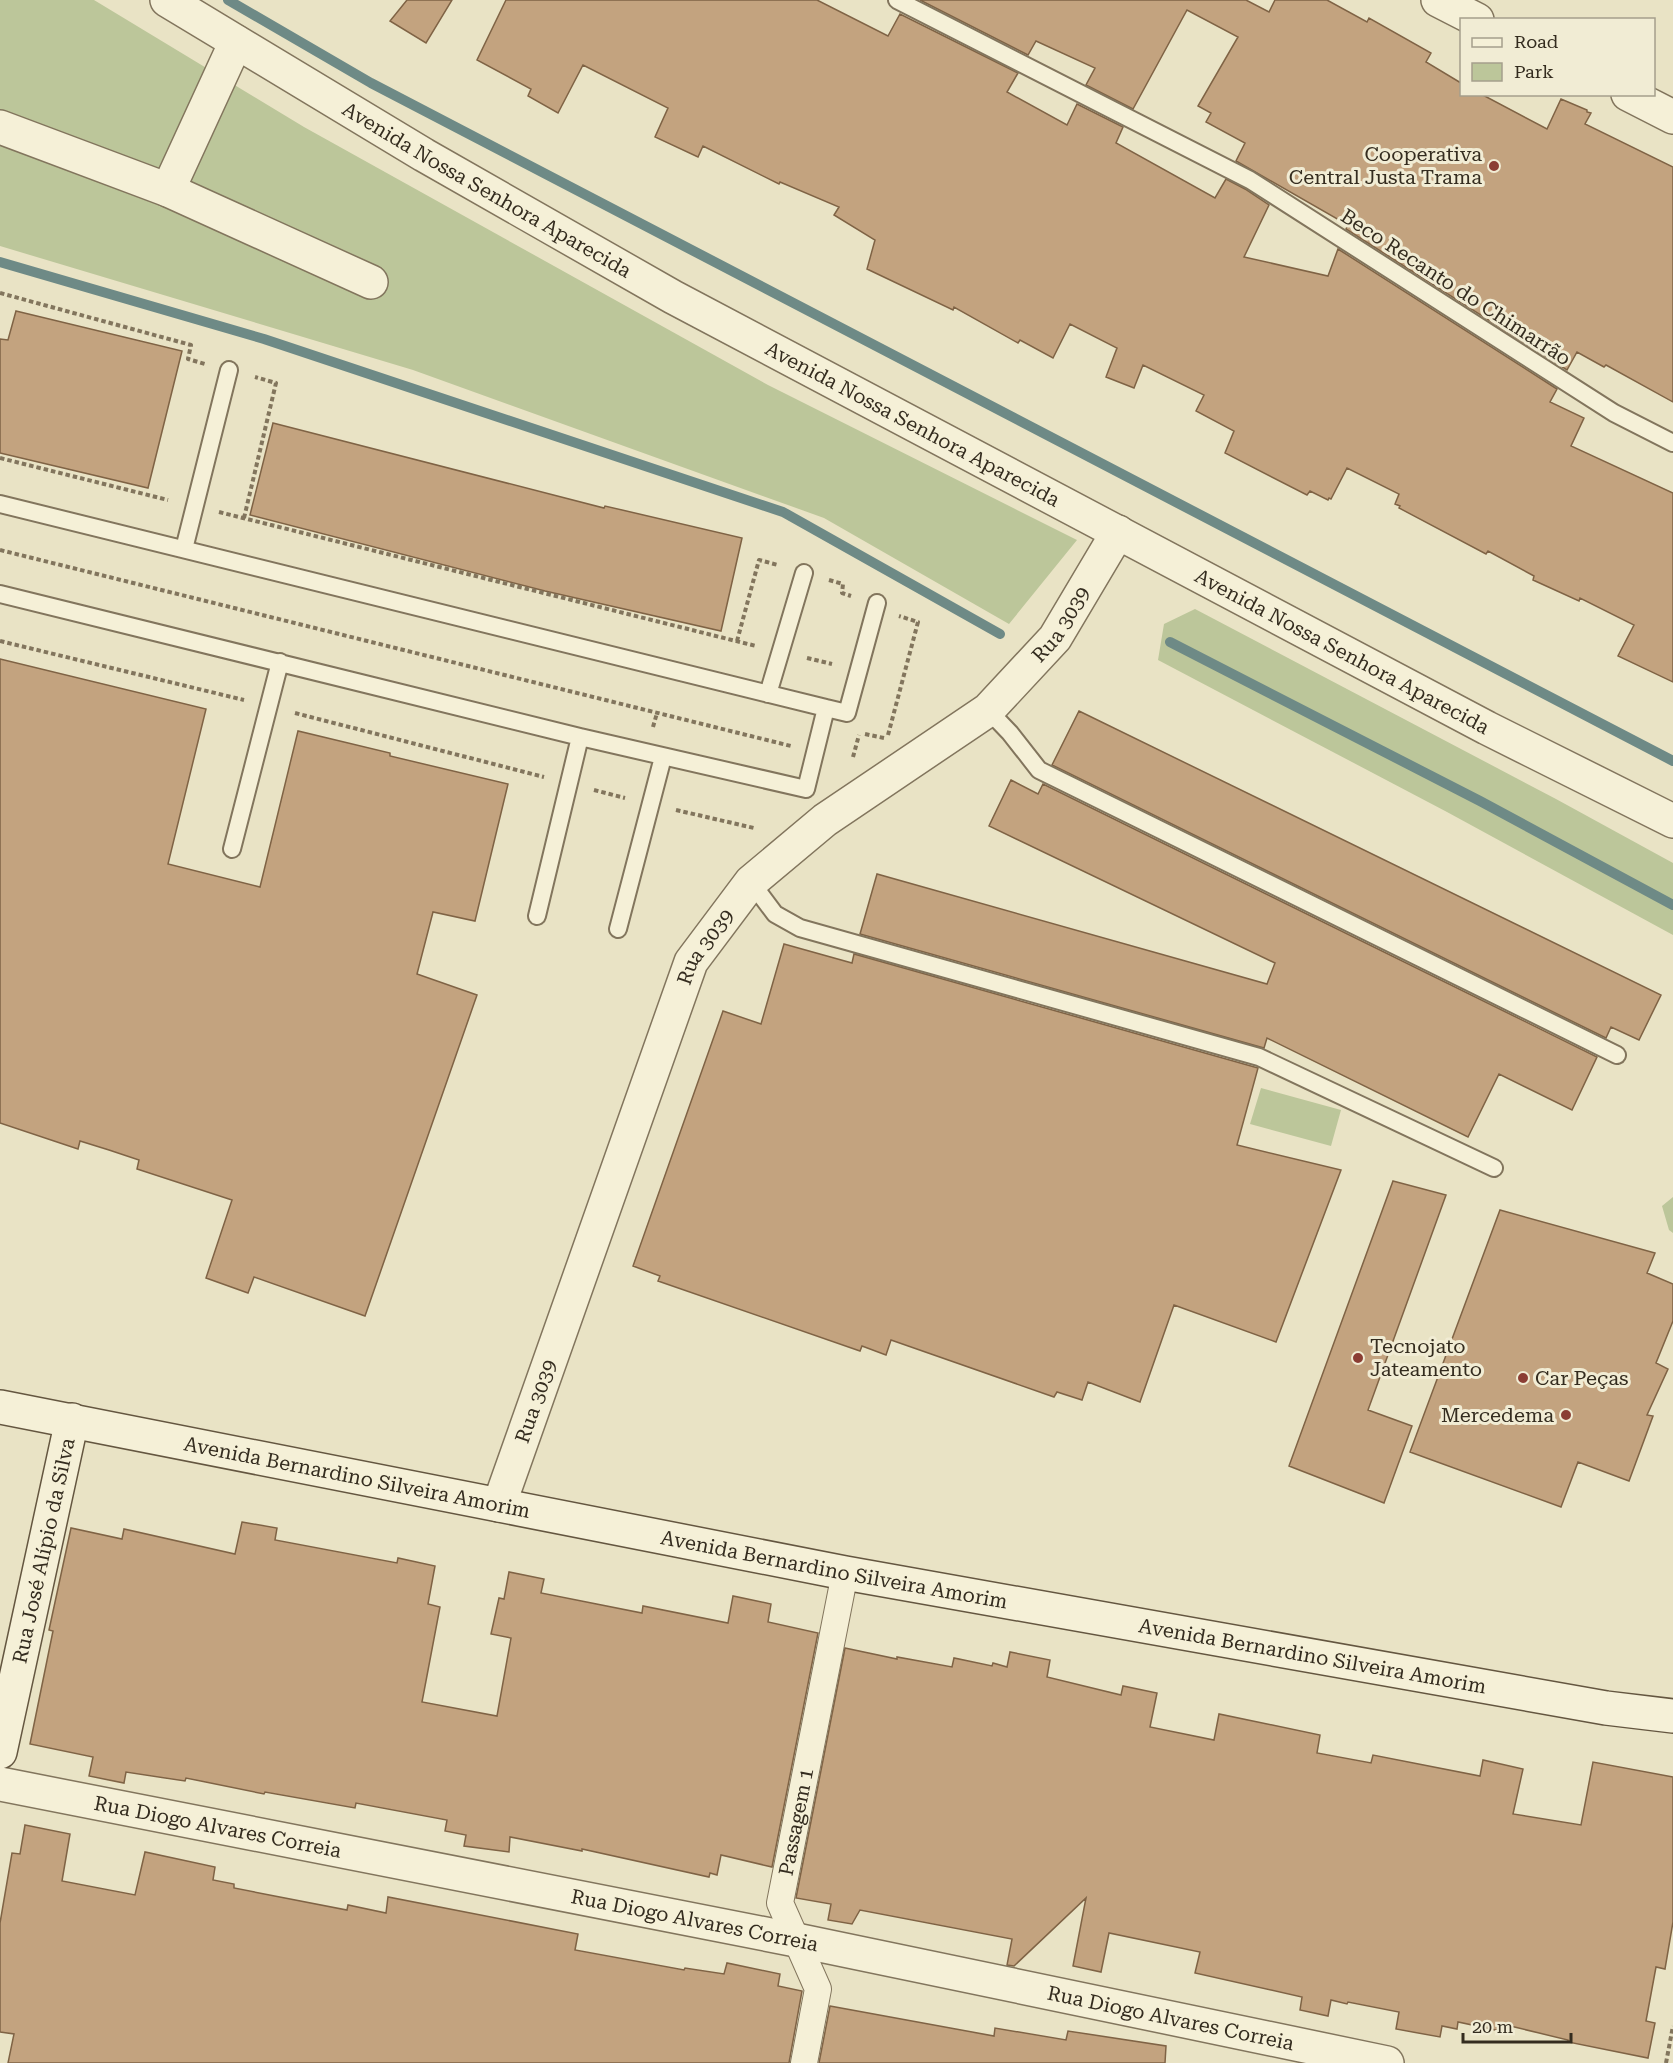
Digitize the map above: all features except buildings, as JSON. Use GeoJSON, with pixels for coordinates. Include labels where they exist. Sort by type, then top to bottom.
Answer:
{"type":"FeatureCollection","features":[{"type":"Feature","properties":{"kind":"street","name":"Avenida Nossa Senhora Aparecida"},"geometry":{"type":"LineString","coordinates":[[167,0],[424,155],[673,297],[1487,728],[1673,821]]}},
{"type":"Feature","properties":{"kind":"street"},"geometry":{"type":"LineString","coordinates":[[1438,0],[1473,18]]}},
{"type":"Feature","properties":{"kind":"street"},"geometry":{"type":"LineString","coordinates":[[168,190],[236,42]]}},
{"type":"Feature","properties":{"kind":"street"},"geometry":{"type":"LineString","coordinates":[[1632,96],[1673,117]]}},
{"type":"Feature","properties":{"kind":"street"},"geometry":{"type":"LineString","coordinates":[[0,127],[168,190],[371,282]]}},
{"type":"Feature","properties":{"kind":"street","name":"Rua 3039"},"geometry":{"type":"LineString","coordinates":[[499,1505],[692,962],[752,882],[825,820],[988,710],[1055,638],[1118,532]]}},
{"type":"Feature","properties":{"kind":"street","name":"Avenida Bernardino Silveira Amorim"},"geometry":{"type":"LineString","coordinates":[[0,1407],[845,1573],[1606,1708],[1673,1716]]}},
{"type":"Feature","properties":{"kind":"street","name":"Rua José Alípio da Silva"},"geometry":{"type":"LineString","coordinates":[[0,1752],[72,1420]]}},
{"type":"Feature","properties":{"kind":"street","name":"Passagem 1"},"geometry":{"type":"LineString","coordinates":[[804,2063],[818,1989],[780,1903],[845,1573]]}},
{"type":"Feature","properties":{"kind":"street","name":"Rua Diogo Alvares Correia"},"geometry":{"type":"LineString","coordinates":[[0,1784],[796,1940],[1387,2063]]}},
{"type":"Feature","properties":{"kind":"lane","name":"Beco Recanto do Chimarrão"},"geometry":{"type":"LineString","coordinates":[[897,0],[1250,180],[1614,413],[1673,443]]}},
{"type":"Feature","properties":{"kind":"lane"},"geometry":{"type":"LineString","coordinates":[[184,549],[229,370]]}},
{"type":"Feature","properties":{"kind":"lane"},"geometry":{"type":"LineString","coordinates":[[0,504],[847,713],[877,603]]}},
{"type":"Feature","properties":{"kind":"lane"},"geometry":{"type":"LineString","coordinates":[[768,694],[804,573]]}},
{"type":"Feature","properties":{"kind":"lane"},"geometry":{"type":"LineString","coordinates":[[0,594],[580,737],[806,789],[826,708]]}},
{"type":"Feature","properties":{"kind":"lane"},"geometry":{"type":"LineString","coordinates":[[232,849],[280,662]]}},
{"type":"Feature","properties":{"kind":"lane"},"geometry":{"type":"LineString","coordinates":[[988,710],[1010,733],[1039,770],[1617,1056]]}},
{"type":"Feature","properties":{"kind":"lane"},"geometry":{"type":"LineString","coordinates":[[537,916],[580,737]]}},
{"type":"Feature","properties":{"kind":"lane"},"geometry":{"type":"LineString","coordinates":[[618,929],[663,757]]}},
{"type":"Feature","properties":{"kind":"lane"},"geometry":{"type":"LineString","coordinates":[[752,882],[775,914],[800,928],[1259,1057],[1494,1168]]}},
{"type":"Feature","properties":{"kind":"path"},"geometry":{"type":"LineString","coordinates":[[0,293],[191,345],[188,359],[276,383],[244,518]]}},
{"type":"Feature","properties":{"kind":"path"},"geometry":{"type":"LineString","coordinates":[[0,458],[859,670]]}},
{"type":"Feature","properties":{"kind":"path"},"geometry":{"type":"LineString","coordinates":[[0,641],[754,828]]}},
{"type":"Feature","properties":{"kind":"path"},"geometry":{"type":"LineString","coordinates":[[1666,2063],[1673,2026]]}},
{"type":"Feature","properties":{"kind":"green space"},"geometry":{"type":"Polygon","coordinates":[[[0,0],[94,0],[304,127],[768,385],[1077,540],[1009,624],[824,518],[413,370],[0,246],[0,0]]]}},
{"type":"Feature","properties":{"kind":"green space"},"geometry":{"type":"Polygon","coordinates":[[[1195,609],[1673,863],[1673,935],[1447,812],[1158,660],[1164,624],[1195,609]]]}},
{"type":"Feature","properties":{"kind":"green space"},"geometry":{"type":"Polygon","coordinates":[[[1261,1088],[1341,1110],[1331,1146],[1250,1124],[1261,1088]]]}},
{"type":"Feature","properties":{"kind":"green space"},"geometry":{"type":"Polygon","coordinates":[[[1673,1197],[1673,1233],[1669,1230],[1662,1206],[1673,1197]]]}},
{"type":"Feature","properties":{"kind":"waterway"},"geometry":{"type":"LineString","coordinates":[[228,0],[371,83],[1673,761]]}},
{"type":"Feature","properties":{"kind":"waterway"},"geometry":{"type":"LineString","coordinates":[[0,262],[264,339],[783,512],[1000,634]]}},
{"type":"Feature","properties":{"kind":"waterway"},"geometry":{"type":"LineString","coordinates":[[1170,642],[1480,801],[1673,905]]}},
{"type":"Feature","properties":{"kind":"place","name":"Cooperativa Central Justa Trama"},"geometry":{"type":"Point","coordinates":[1494,166]}},
{"type":"Feature","properties":{"kind":"place","name":"Tecnojato Jateamento"},"geometry":{"type":"Point","coordinates":[1358,1358]}},
{"type":"Feature","properties":{"kind":"place","name":"Car Peças"},"geometry":{"type":"Point","coordinates":[1523,1378]}},
{"type":"Feature","properties":{"kind":"place","name":"Mercedema"},"geometry":{"type":"Point","coordinates":[1566,1415]}}]}
